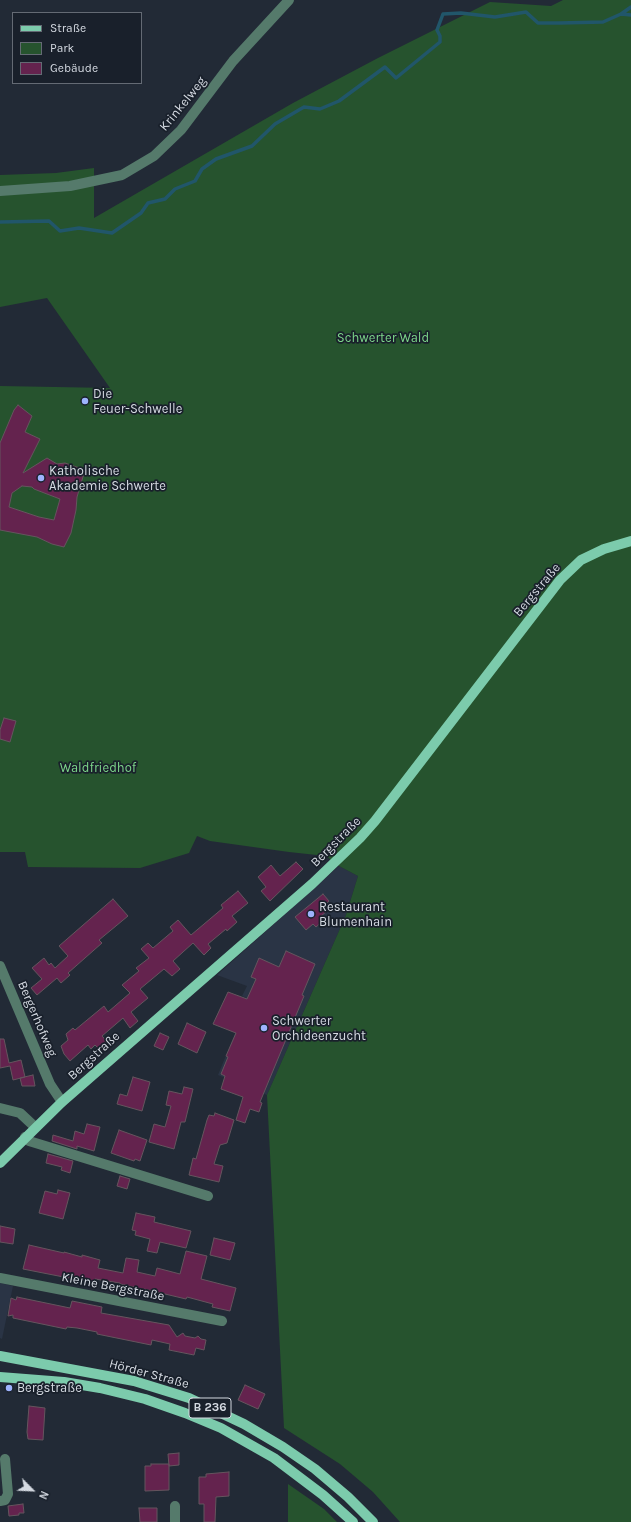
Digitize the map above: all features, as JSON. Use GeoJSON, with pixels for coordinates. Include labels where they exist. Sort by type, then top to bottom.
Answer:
{"type":"FeatureCollection","features":[{"type":"Feature","properties":{"kind":"main road","name":"Bergstraße"},"geometry":{"type":"LineString","coordinates":[[0,1163],[62,1102],[312,884],[360,838],[560,580],[581,560],[604,549],[631,541]]}},
{"type":"Feature","properties":{"kind":"main road","name":"Hörder Straße"},"geometry":{"type":"LineString","coordinates":[[0,1356],[127,1379],[189,1398],[244,1424],[283,1447],[315,1469],[348,1497],[373,1522]]}},
{"type":"Feature","properties":{"kind":"main road","name":"Hörder Straße"},"geometry":{"type":"LineString","coordinates":[[0,1377],[64,1382],[100,1388],[145,1399],[185,1413],[221,1428],[274,1458],[323,1495],[353,1522]]}},
{"type":"Feature","properties":{"kind":"street","name":"Krinkelweg"},"geometry":{"type":"LineString","coordinates":[[0,191],[70,186],[122,175],[154,156],[181,130],[233,61],[289,0]]}},
{"type":"Feature","properties":{"kind":"street","name":"Bergerhofweg"},"geometry":{"type":"LineString","coordinates":[[0,966],[50,1084],[62,1102]]}},
{"type":"Feature","properties":{"kind":"street"},"geometry":{"type":"LineString","coordinates":[[0,1108],[20,1113],[35,1127]]}},
{"type":"Feature","properties":{"kind":"street"},"geometry":{"type":"LineString","coordinates":[[25,1137],[29,1141],[208,1196]]}},
{"type":"Feature","properties":{"kind":"street","name":"Kleine Bergstraße"},"geometry":{"type":"LineString","coordinates":[[0,1278],[222,1321]]}},
{"type":"Feature","properties":{"kind":"street"},"geometry":{"type":"LineString","coordinates":[[0,1502],[5,1500],[8,1494],[5,1459]]}},
{"type":"Feature","properties":{"kind":"street"},"geometry":{"type":"LineString","coordinates":[[175,1506],[176,1522]]}},
{"type":"Feature","properties":{"kind":"shaded area"},"geometry":{"type":"Polygon","coordinates":[[[339,866],[358,876],[346,915],[267,1095],[218,1075],[249,999],[242,996],[247,986],[217,975],[339,866]]]}},
{"type":"Feature","properties":{"kind":"shaded area"},"geometry":{"type":"Polygon","coordinates":[[[0,1283],[13,1286],[2,1339],[0,1338],[0,1283]]]}},
{"type":"Feature","properties":{"kind":"green space","name":"Schwerter Wald"},"geometry":{"type":"Polygon","coordinates":[[[563,0],[631,0],[631,1522],[400,1522],[373,1492],[340,1464],[284,1428],[267,1095],[346,915],[358,876],[339,866],[326,856],[210,841],[197,836],[189,853],[140,868],[28,867],[25,852],[0,852],[0,386],[110,388],[47,298],[0,307],[0,175],[56,173],[94,168],[94,218],[293,103],[378,58],[490,2],[551,6],[563,0]]]}},
{"type":"Feature","properties":{"kind":"green space"},"geometry":{"type":"Polygon","coordinates":[[[288,1484],[324,1509],[337,1522],[288,1522],[288,1484]]]}},
{"type":"Feature","properties":{"kind":"building","name":"Katholische Akademie Schwerte"},"geometry":{"type":"Polygon","coordinates":[[[18,405],[32,416],[25,432],[40,439],[23,473],[47,458],[57,464],[65,463],[85,470],[77,497],[71,533],[64,547],[52,544],[37,537],[0,530],[0,443],[14,410],[18,405]],[[22,486],[12,493],[9,507],[39,517],[54,520],[60,499],[32,487],[22,486]]]}},
{"type":"Feature","properties":{"kind":"building"},"geometry":{"type":"Polygon","coordinates":[[[4,718],[16,721],[10,742],[0,739],[0,730],[4,718]]]}},
{"type":"Feature","properties":{"kind":"building"},"geometry":{"type":"Polygon","coordinates":[[[296,862],[303,869],[270,901],[261,891],[266,887],[258,877],[271,865],[280,876],[296,862]]]}},
{"type":"Feature","properties":{"kind":"building"},"geometry":{"type":"Polygon","coordinates":[[[238,891],[248,903],[232,916],[237,922],[208,944],[211,948],[204,955],[193,943],[173,961],[180,969],[172,976],[164,969],[140,989],[148,998],[131,1012],[138,1021],[130,1028],[123,1018],[102,1036],[110,1045],[102,1052],[95,1045],[91,1049],[88,1045],[70,1061],[64,1054],[61,1046],[68,1040],[66,1034],[73,1028],[75,1030],[104,1006],[108,1012],[130,993],[122,985],[139,971],[136,968],[149,958],[141,949],[148,943],[153,948],[173,931],[170,927],[178,920],[191,935],[223,908],[221,905],[238,891]]]}},
{"type":"Feature","properties":{"kind":"building","name":"Restaurant Blumenhain"},"geometry":{"type":"Polygon","coordinates":[[[323,894],[329,901],[324,906],[328,910],[320,917],[323,921],[316,927],[313,924],[306,930],[295,917],[323,894]]]}},
{"type":"Feature","properties":{"kind":"building"},"geometry":{"type":"Polygon","coordinates":[[[113,899],[128,916],[99,940],[102,943],[68,973],[70,975],[61,983],[57,978],[37,995],[31,988],[42,979],[32,968],[44,958],[49,965],[51,963],[55,968],[68,956],[59,946],[113,899]]]}},
{"type":"Feature","properties":{"kind":"building","name":"Schwerter Orchideenzucht"},"geometry":{"type":"Polygon","coordinates":[[[286,951],[315,964],[302,995],[304,996],[260,1102],[262,1103],[259,1112],[250,1109],[245,1123],[236,1120],[243,1097],[221,1089],[225,1076],[221,1074],[228,1057],[226,1056],[236,1033],[213,1024],[228,992],[247,999],[256,979],[251,977],[259,958],[279,967],[286,951]]]}},
{"type":"Feature","properties":{"kind":"building"},"geometry":{"type":"Polygon","coordinates":[[[187,1023],[206,1032],[197,1053],[178,1044],[187,1023]]]}},
{"type":"Feature","properties":{"kind":"building"},"geometry":{"type":"Polygon","coordinates":[[[160,1033],[169,1037],[163,1050],[154,1046],[160,1033]]]}},
{"type":"Feature","properties":{"kind":"building"},"geometry":{"type":"Polygon","coordinates":[[[0,1039],[4,1039],[9,1063],[21,1060],[25,1077],[13,1080],[10,1066],[0,1068],[0,1039]]]}},
{"type":"Feature","properties":{"kind":"building"},"geometry":{"type":"Polygon","coordinates":[[[33,1075],[35,1086],[22,1086],[20,1078],[33,1075]]]}},
{"type":"Feature","properties":{"kind":"building"},"geometry":{"type":"Polygon","coordinates":[[[133,1077],[150,1082],[142,1111],[117,1104],[120,1094],[127,1096],[133,1077]]]}},
{"type":"Feature","properties":{"kind":"building"},"geometry":{"type":"Polygon","coordinates":[[[184,1087],[193,1089],[185,1122],[181,1122],[174,1149],[149,1142],[154,1124],[165,1127],[171,1106],[166,1105],[169,1091],[182,1094],[184,1087]]]}},
{"type":"Feature","properties":{"kind":"building"},"geometry":{"type":"Polygon","coordinates":[[[215,1113],[234,1120],[227,1143],[220,1145],[214,1164],[223,1166],[219,1182],[189,1175],[193,1158],[196,1159],[209,1115],[214,1116],[215,1113]]]}},
{"type":"Feature","properties":{"kind":"building"},"geometry":{"type":"Polygon","coordinates":[[[87,1124],[100,1127],[94,1151],[77,1146],[77,1149],[52,1141],[53,1135],[73,1141],[75,1131],[84,1134],[87,1124]]]}},
{"type":"Feature","properties":{"kind":"building"},"geometry":{"type":"Polygon","coordinates":[[[119,1130],[147,1140],[140,1161],[135,1159],[134,1161],[111,1153],[119,1130]]]}},
{"type":"Feature","properties":{"kind":"building"},"geometry":{"type":"Polygon","coordinates":[[[48,1154],[73,1161],[70,1173],[61,1170],[62,1167],[46,1163],[48,1154]]]}},
{"type":"Feature","properties":{"kind":"building"},"geometry":{"type":"Polygon","coordinates":[[[120,1176],[130,1179],[127,1189],[117,1186],[120,1176]]]}},
{"type":"Feature","properties":{"kind":"building"},"geometry":{"type":"Polygon","coordinates":[[[58,1190],[70,1193],[63,1219],[39,1213],[45,1191],[57,1194],[58,1190]]]}},
{"type":"Feature","properties":{"kind":"building"},"geometry":{"type":"Polygon","coordinates":[[[136,1213],[155,1217],[154,1222],[191,1231],[186,1248],[160,1242],[157,1253],[147,1251],[150,1239],[135,1235],[136,1231],[132,1230],[136,1213]]]}},
{"type":"Feature","properties":{"kind":"building"},"geometry":{"type":"Polygon","coordinates":[[[0,1226],[15,1229],[13,1244],[0,1242],[0,1226]]]}},
{"type":"Feature","properties":{"kind":"building"},"geometry":{"type":"Polygon","coordinates":[[[214,1238],[235,1243],[230,1260],[210,1255],[214,1238]]]}},
{"type":"Feature","properties":{"kind":"building"},"geometry":{"type":"Polygon","coordinates":[[[29,1245],[100,1260],[98,1268],[123,1273],[126,1258],[139,1260],[137,1272],[155,1276],[157,1268],[180,1274],[186,1251],[207,1256],[201,1279],[236,1288],[230,1311],[212,1307],[213,1304],[187,1297],[186,1299],[144,1289],[144,1293],[134,1291],[134,1287],[120,1283],[95,1279],[94,1283],[23,1269],[29,1245]]]}},
{"type":"Feature","properties":{"kind":"building"},"geometry":{"type":"Polygon","coordinates":[[[17,1297],[70,1308],[72,1301],[102,1307],[101,1313],[169,1325],[177,1337],[183,1333],[185,1336],[195,1338],[198,1336],[201,1339],[206,1340],[204,1350],[196,1348],[194,1355],[169,1350],[170,1344],[152,1340],[151,1345],[97,1334],[97,1332],[77,1328],[67,1327],[66,1329],[13,1318],[13,1315],[8,1316],[11,1298],[16,1300],[17,1297]]]}},
{"type":"Feature","properties":{"kind":"building"},"geometry":{"type":"Polygon","coordinates":[[[245,1385],[265,1394],[258,1409],[238,1400],[245,1385]]]}},
{"type":"Feature","properties":{"kind":"building"},"geometry":{"type":"Polygon","coordinates":[[[29,1406],[45,1408],[43,1440],[28,1439],[27,1432],[29,1406]]]}},
{"type":"Feature","properties":{"kind":"building"},"geometry":{"type":"Polygon","coordinates":[[[179,1453],[179,1465],[169,1466],[168,1454],[179,1453]]]}},
{"type":"Feature","properties":{"kind":"building"},"geometry":{"type":"Polygon","coordinates":[[[151,1464],[169,1464],[169,1490],[145,1491],[145,1466],[151,1466],[151,1464]]]}},
{"type":"Feature","properties":{"kind":"building"},"geometry":{"type":"Polygon","coordinates":[[[229,1472],[229,1496],[216,1497],[215,1522],[204,1522],[204,1504],[199,1504],[199,1477],[206,1477],[206,1474],[229,1472]]]}},
{"type":"Feature","properties":{"kind":"building"},"geometry":{"type":"Polygon","coordinates":[[[23,1504],[24,1513],[9,1516],[8,1506],[23,1504]]]}},
{"type":"Feature","properties":{"kind":"building"},"geometry":{"type":"Polygon","coordinates":[[[139,1508],[157,1508],[157,1522],[140,1522],[139,1508]]]}},
{"type":"Feature","properties":{"kind":"waterway"},"geometry":{"type":"LineString","coordinates":[[621,14],[631,7]]}},
{"type":"Feature","properties":{"kind":"waterway"},"geometry":{"type":"LineString","coordinates":[[0,222],[49,221],[60,231],[79,228],[112,233],[141,213],[148,203],[165,199],[175,189],[195,181],[202,169],[216,159],[252,146],[275,124],[304,107],[320,109],[339,101],[385,67],[396,78],[440,42],[440,36],[437,30],[443,14],[461,13],[495,17],[526,12],[538,23],[603,22],[621,14],[631,15]]}},
{"type":"Feature","properties":{"kind":"place","name":"Die Feuer-Schwelle"},"geometry":{"type":"Point","coordinates":[85,401]}},
{"type":"Feature","properties":{"kind":"place","name":"Katholische Akademie Schwerte"},"geometry":{"type":"Point","coordinates":[41,478]}},
{"type":"Feature","properties":{"kind":"place","name":"Restaurant Blumenhain"},"geometry":{"type":"Point","coordinates":[311,914]}},
{"type":"Feature","properties":{"kind":"place","name":"Schwerter Orchideenzucht"},"geometry":{"type":"Point","coordinates":[264,1028]}},
{"type":"Feature","properties":{"kind":"place","name":"Bergstraße"},"geometry":{"type":"Point","coordinates":[9,1388]}},
{"type":"Feature","properties":{"kind":"park label","name":"Waldfriedhof"},"geometry":{"type":"Point","coordinates":[98,768]}}]}
